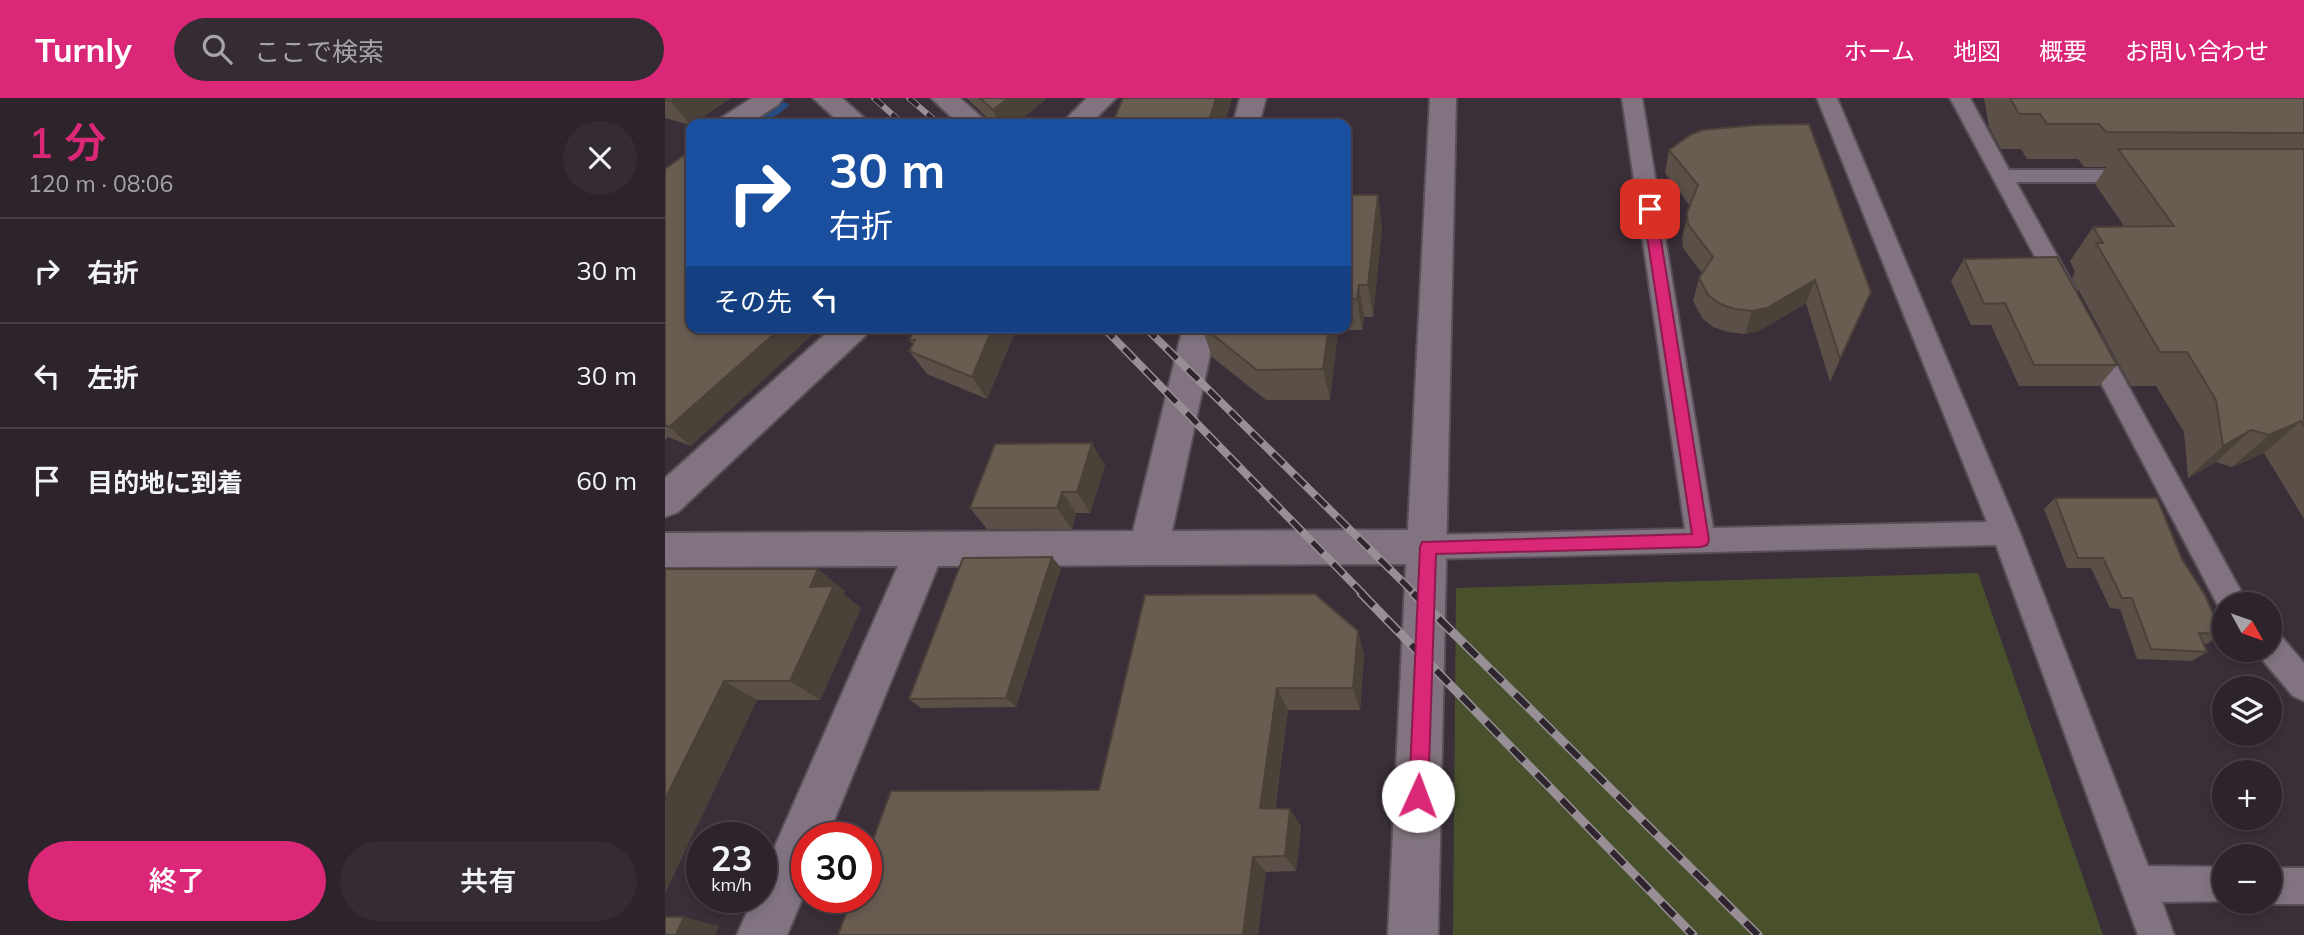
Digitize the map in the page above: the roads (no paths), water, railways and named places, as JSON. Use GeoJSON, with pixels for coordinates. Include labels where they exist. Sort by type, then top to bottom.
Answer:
{"type":"FeatureCollection","features":[{"type":"Feature","properties":{"kind":"street"},"geometry":{"type":"LineString","coordinates":[[738,119],[770,98]]}},
{"type":"Feature","properties":{"kind":"street"},"geometry":{"type":"LineString","coordinates":[[826,98],[851,119]]}},
{"type":"Feature","properties":{"kind":"street"},"geometry":{"type":"LineString","coordinates":[[944,98],[969,119]]}},
{"type":"Feature","properties":{"kind":"street"},"geometry":{"type":"LineString","coordinates":[[1080,119],[1103,98]]}},
{"type":"Feature","properties":{"kind":"street"},"geometry":{"type":"LineString","coordinates":[[1248,119],[1253,98]]}},
{"type":"Feature","properties":{"kind":"street"},"geometry":{"type":"LineString","coordinates":[[1413,935],[1443,98]]}},
{"type":"Feature","properties":{"kind":"street"},"geometry":{"type":"LineString","coordinates":[[665,501],[847,333]]}},
{"type":"Feature","properties":{"kind":"street"},"geometry":{"type":"LineString","coordinates":[[1149,548],[1199,333]]}},
{"type":"Feature","properties":{"kind":"street"},"geometry":{"type":"LineString","coordinates":[[665,550],[1428,547]]}},
{"type":"Feature","properties":{"kind":"street"},"geometry":{"type":"LineString","coordinates":[[762,935],[925,549]]}},
{"type":"Feature","properties":{"kind":"lane"},"geometry":{"type":"LineString","coordinates":[[1632,98],[1701,540]]}},
{"type":"Feature","properties":{"kind":"lane"},"geometry":{"type":"LineString","coordinates":[[1827,98],[2006,533],[2156,935]]}},
{"type":"Feature","properties":{"kind":"lane"},"geometry":{"type":"LineString","coordinates":[[1960,98],[2227,592]]}},
{"type":"Feature","properties":{"kind":"lane"},"geometry":{"type":"LineString","coordinates":[[2002,176],[2164,175]]}},
{"type":"Feature","properties":{"kind":"lane"},"geometry":{"type":"LineString","coordinates":[[1428,547],[2006,533]]}},
{"type":"Feature","properties":{"kind":"lane"},"geometry":{"type":"LineString","coordinates":[[2282,660],[2304,686]]}},
{"type":"Feature","properties":{"kind":"lane"},"geometry":{"type":"LineString","coordinates":[[2137,884],[2212,885]]}},
{"type":"Feature","properties":{"kind":"lane"},"geometry":{"type":"LineString","coordinates":[[2282,886],[2304,886]]}},
{"type":"Feature","properties":{"kind":"waterway"},"geometry":{"type":"LineString","coordinates":[[764,119],[784,105]]}},
{"type":"Feature","properties":{"kind":"railway"},"geometry":{"type":"LineString","coordinates":[[874,98],[897,119]]}},
{"type":"Feature","properties":{"kind":"railway"},"geometry":{"type":"LineString","coordinates":[[909,98],[933,119]]}},
{"type":"Feature","properties":{"kind":"railway"},"geometry":{"type":"LineString","coordinates":[[1109,333],[1363,594]]}},
{"type":"Feature","properties":{"kind":"railway"},"geometry":{"type":"LineString","coordinates":[[1151,333],[1415,594]]}},
{"type":"Feature","properties":{"kind":"railway"},"geometry":{"type":"LineString","coordinates":[[1361,593],[1693,935]]}},
{"type":"Feature","properties":{"kind":"railway"},"geometry":{"type":"LineString","coordinates":[[1413,593],[1758,935]]}}]}
